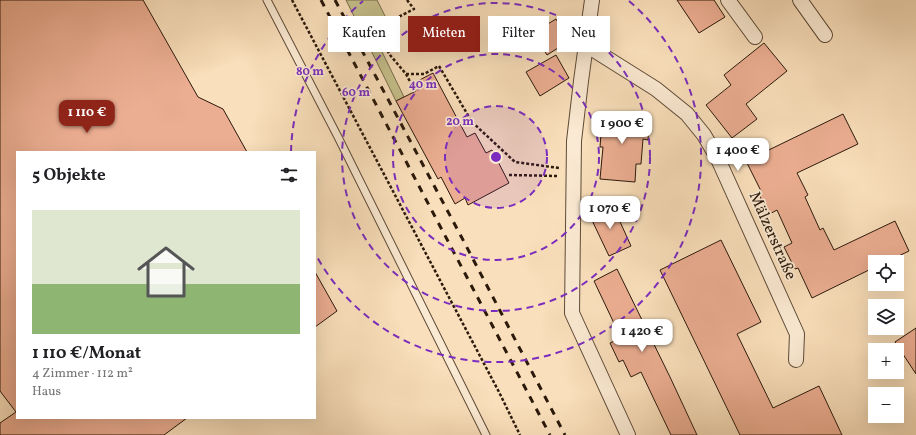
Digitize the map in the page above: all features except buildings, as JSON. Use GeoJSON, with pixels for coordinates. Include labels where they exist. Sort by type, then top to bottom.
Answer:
{"type":"FeatureCollection","features":[{"type":"Feature","properties":{"kind":"street"},"geometry":{"type":"LineString","coordinates":[[590,16],[592,0]]}},
{"type":"Feature","properties":{"kind":"street"},"geometry":{"type":"LineString","coordinates":[[728,0],[755,37]]}},
{"type":"Feature","properties":{"kind":"street"},"geometry":{"type":"LineString","coordinates":[[800,0],[825,35]]}},
{"type":"Feature","properties":{"kind":"street"},"geometry":{"type":"LineString","coordinates":[[585,52],[574,141],[572,313],[628,435]]}},
{"type":"Feature","properties":{"kind":"street","name":"Mälzerstraße"},"geometry":{"type":"LineString","coordinates":[[597,52],[656,89],[687,114],[704,135],[718,159],[798,334],[796,360]]}},
{"type":"Feature","properties":{"kind":"lane"},"geometry":{"type":"LineString","coordinates":[[267,0],[338,137],[486,435]]}},
{"type":"Feature","properties":{"kind":"path"},"geometry":{"type":"LineString","coordinates":[[292,0],[488,371],[520,435]]}},
{"type":"Feature","properties":{"kind":"path"},"geometry":{"type":"LineString","coordinates":[[407,0],[414,9],[375,29],[390,54],[406,74],[415,91]]}},
{"type":"Feature","properties":{"kind":"path"},"geometry":{"type":"LineString","coordinates":[[406,74],[424,74],[439,66],[472,122],[515,162],[573,171]]}},
{"type":"Feature","properties":{"kind":"shaded area"},"geometry":{"type":"Polygon","coordinates":[[[346,0],[377,0],[385,16],[354,16],[346,0]]]}},
{"type":"Feature","properties":{"kind":"shaded area"},"geometry":{"type":"Polygon","coordinates":[[[372,52],[382,52],[404,97],[396,101],[372,52]]]}},
{"type":"Feature","properties":{"kind":"railway"},"geometry":{"type":"LineString","coordinates":[[321,0],[550,435]]}},
{"type":"Feature","properties":{"kind":"railway"},"geometry":{"type":"LineString","coordinates":[[335,0],[565,435]]}}]}
